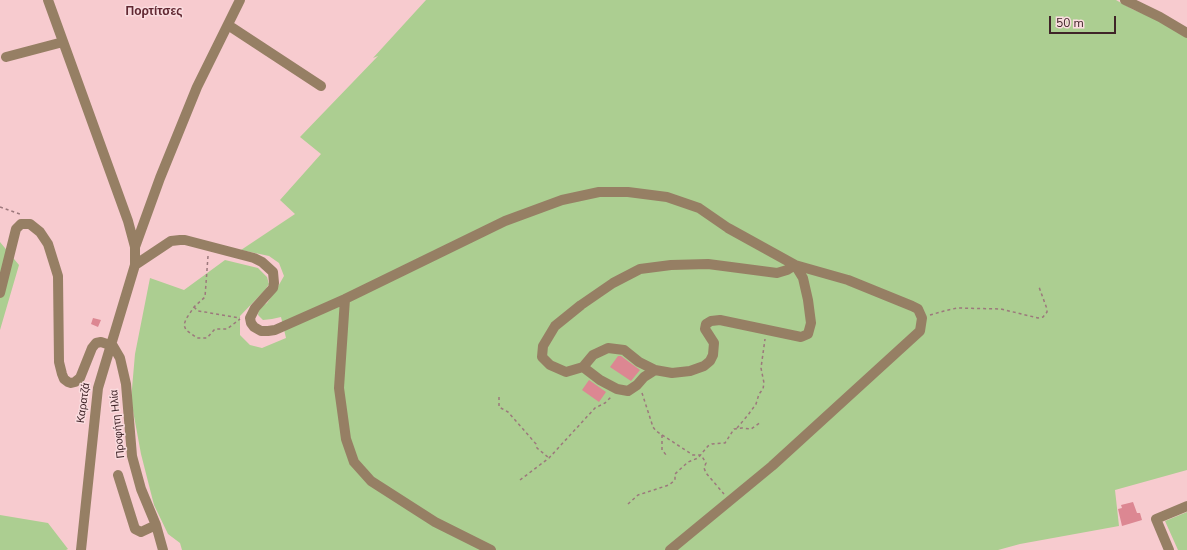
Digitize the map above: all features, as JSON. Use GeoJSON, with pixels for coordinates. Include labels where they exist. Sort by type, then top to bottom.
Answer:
{"type":"FeatureCollection","features":[{"type":"Feature","properties":{"kind":"street"},"geometry":{"type":"LineString","coordinates":[[48,0],[128,221],[135,247]]}},
{"type":"Feature","properties":{"kind":"street"},"geometry":{"type":"LineString","coordinates":[[135,247],[160,178],[197,87],[240,0]]}},
{"type":"Feature","properties":{"kind":"street"},"geometry":{"type":"LineString","coordinates":[[1125,0],[1160,17],[1187,33]]}},
{"type":"Feature","properties":{"kind":"street"},"geometry":{"type":"LineString","coordinates":[[228,25],[321,86]]}},
{"type":"Feature","properties":{"kind":"street"},"geometry":{"type":"LineString","coordinates":[[6,57],[63,42]]}},
{"type":"Feature","properties":{"kind":"street"},"geometry":{"type":"LineString","coordinates":[[135,265],[171,242],[185,240],[254,258],[262,262],[273,272],[274,277],[273,288],[255,308],[250,318],[251,323],[261,331],[275,330],[345,299],[505,221],[562,200],[599,192],[628,192],[667,197],[699,208],[728,228],[795,265],[848,280],[918,309],[922,318],[920,331],[916,335],[772,466],[670,550]]}},
{"type":"Feature","properties":{"kind":"street"},"geometry":{"type":"LineString","coordinates":[[0,293],[16,229],[21,224],[30,224],[40,232],[48,244],[58,276],[59,362],[64,379],[72,383],[78,381],[82,376],[92,348],[96,343],[101,342],[110,344]]}},
{"type":"Feature","properties":{"kind":"street","name":"Καρατζά"},"geometry":{"type":"LineString","coordinates":[[81,550],[98,388],[135,265],[135,247]]}},
{"type":"Feature","properties":{"kind":"street"},"geometry":{"type":"LineString","coordinates":[[708,264],[777,273],[787,270],[795,265],[803,278],[811,323],[808,334],[801,337],[720,320],[711,321],[706,324],[705,329],[714,343],[713,355],[710,361],[704,366],[690,372],[681,373],[655,370],[639,362],[624,350],[608,348],[593,355],[583,367],[566,372],[550,365],[542,357],[543,346],[556,326],[581,305],[613,283],[640,269],[671,265],[708,264]]}},
{"type":"Feature","properties":{"kind":"street"},"geometry":{"type":"LineString","coordinates":[[345,299],[339,388],[346,439],[354,462],[371,481],[435,522],[491,550]]}},
{"type":"Feature","properties":{"kind":"street","name":"Προφήτη Ηλία"},"geometry":{"type":"LineString","coordinates":[[110,344],[116,349],[120,358],[126,384],[132,456],[141,489],[156,525],[163,550]]}},
{"type":"Feature","properties":{"kind":"street"},"geometry":{"type":"LineString","coordinates":[[583,367],[600,380],[617,389],[628,390],[637,385],[644,376],[655,370]]}},
{"type":"Feature","properties":{"kind":"street"},"geometry":{"type":"LineString","coordinates":[[118,475],[135,529],[140,532],[156,525]]}},
{"type":"Feature","properties":{"kind":"street"},"geometry":{"type":"LineString","coordinates":[[1169,550],[1156,521],[1157,517],[1187,506]]}},
{"type":"Feature","properties":{"kind":"path"},"geometry":{"type":"LineString","coordinates":[[0,207],[19,214],[30,224]]}},
{"type":"Feature","properties":{"kind":"path"},"geometry":{"type":"LineString","coordinates":[[194,307],[198,311],[242,318],[227,329],[212,330],[206,338],[197,338],[186,330],[184,325],[186,319],[194,307],[205,297],[208,258],[207,246]]}},
{"type":"Feature","properties":{"kind":"path"},"geometry":{"type":"LineString","coordinates":[[922,318],[958,308],[1001,309],[1038,318],[1043,317],[1047,312],[1047,308],[1039,287]]}},
{"type":"Feature","properties":{"kind":"path"},"geometry":{"type":"LineString","coordinates":[[628,504],[638,495],[669,485],[675,480],[675,474],[688,462],[698,458],[708,446],[712,444],[725,443],[728,440],[734,429],[752,409],[763,389],[764,383],[761,368],[766,330]]}},
{"type":"Feature","properties":{"kind":"path"},"geometry":{"type":"LineString","coordinates":[[637,385],[642,393],[653,427],[693,456],[701,455]]}},
{"type":"Feature","properties":{"kind":"path"},"geometry":{"type":"LineString","coordinates":[[520,480],[549,458],[595,408],[605,403],[617,389]]}},
{"type":"Feature","properties":{"kind":"path"},"geometry":{"type":"LineString","coordinates":[[499,397],[499,408],[508,412],[536,444],[537,448],[549,458]]}},
{"type":"Feature","properties":{"kind":"path"},"geometry":{"type":"LineString","coordinates":[[736,428],[750,429],[761,422]]}},
{"type":"Feature","properties":{"kind":"path"},"geometry":{"type":"LineString","coordinates":[[662,435],[662,450],[666,456]]}},
{"type":"Feature","properties":{"kind":"path"},"geometry":{"type":"LineString","coordinates":[[701,455],[706,463],[704,468],[706,473],[731,501]]}},
{"type":"Feature","properties":{"kind":"green space"},"geometry":{"type":"Polygon","coordinates":[[[426,0],[1116,0],[1132,9],[1172,26],[1187,37],[1187,470],[1115,490],[1119,526],[1020,544],[998,550],[182,550],[180,543],[168,534],[154,505],[141,454],[131,400],[135,354],[150,278],[184,290],[225,260],[258,268],[267,277],[269,284],[240,316],[240,335],[250,345],[262,348],[286,338],[281,317],[263,320],[258,315],[259,308],[267,303],[284,276],[279,263],[269,256],[241,250],[295,214],[280,200],[321,154],[300,137],[378,56],[373,58],[426,0]]]}},
{"type":"Feature","properties":{"kind":"green space"},"geometry":{"type":"Polygon","coordinates":[[[0,242],[19,265],[0,330],[0,242]]]}},
{"type":"Feature","properties":{"kind":"green space"},"geometry":{"type":"Polygon","coordinates":[[[1187,512],[1187,550],[1178,550],[1165,521],[1187,512]]]}},
{"type":"Feature","properties":{"kind":"green space"},"geometry":{"type":"Polygon","coordinates":[[[0,515],[48,523],[68,549],[0,550],[0,515]]]}},
{"type":"Feature","properties":{"kind":"building"},"geometry":{"type":"Polygon","coordinates":[[[93,318],[101,320],[98,327],[91,324],[93,318]]]}},
{"type":"Feature","properties":{"kind":"building"},"geometry":{"type":"Polygon","coordinates":[[[618,356],[621,356],[640,370],[631,381],[610,367],[618,356]]]}},
{"type":"Feature","properties":{"kind":"building"},"geometry":{"type":"Polygon","coordinates":[[[589,380],[606,392],[599,402],[582,390],[589,380]]]}},
{"type":"Feature","properties":{"kind":"building"},"geometry":{"type":"Polygon","coordinates":[[[1133,502],[1137,513],[1140,513],[1142,520],[1122,526],[1118,509],[1122,508],[1121,505],[1133,502]]]}},
{"type":"Feature","properties":{"kind":"district","name":"Πορτίτσες"},"geometry":{"type":"Point","coordinates":[154,12]}}]}
